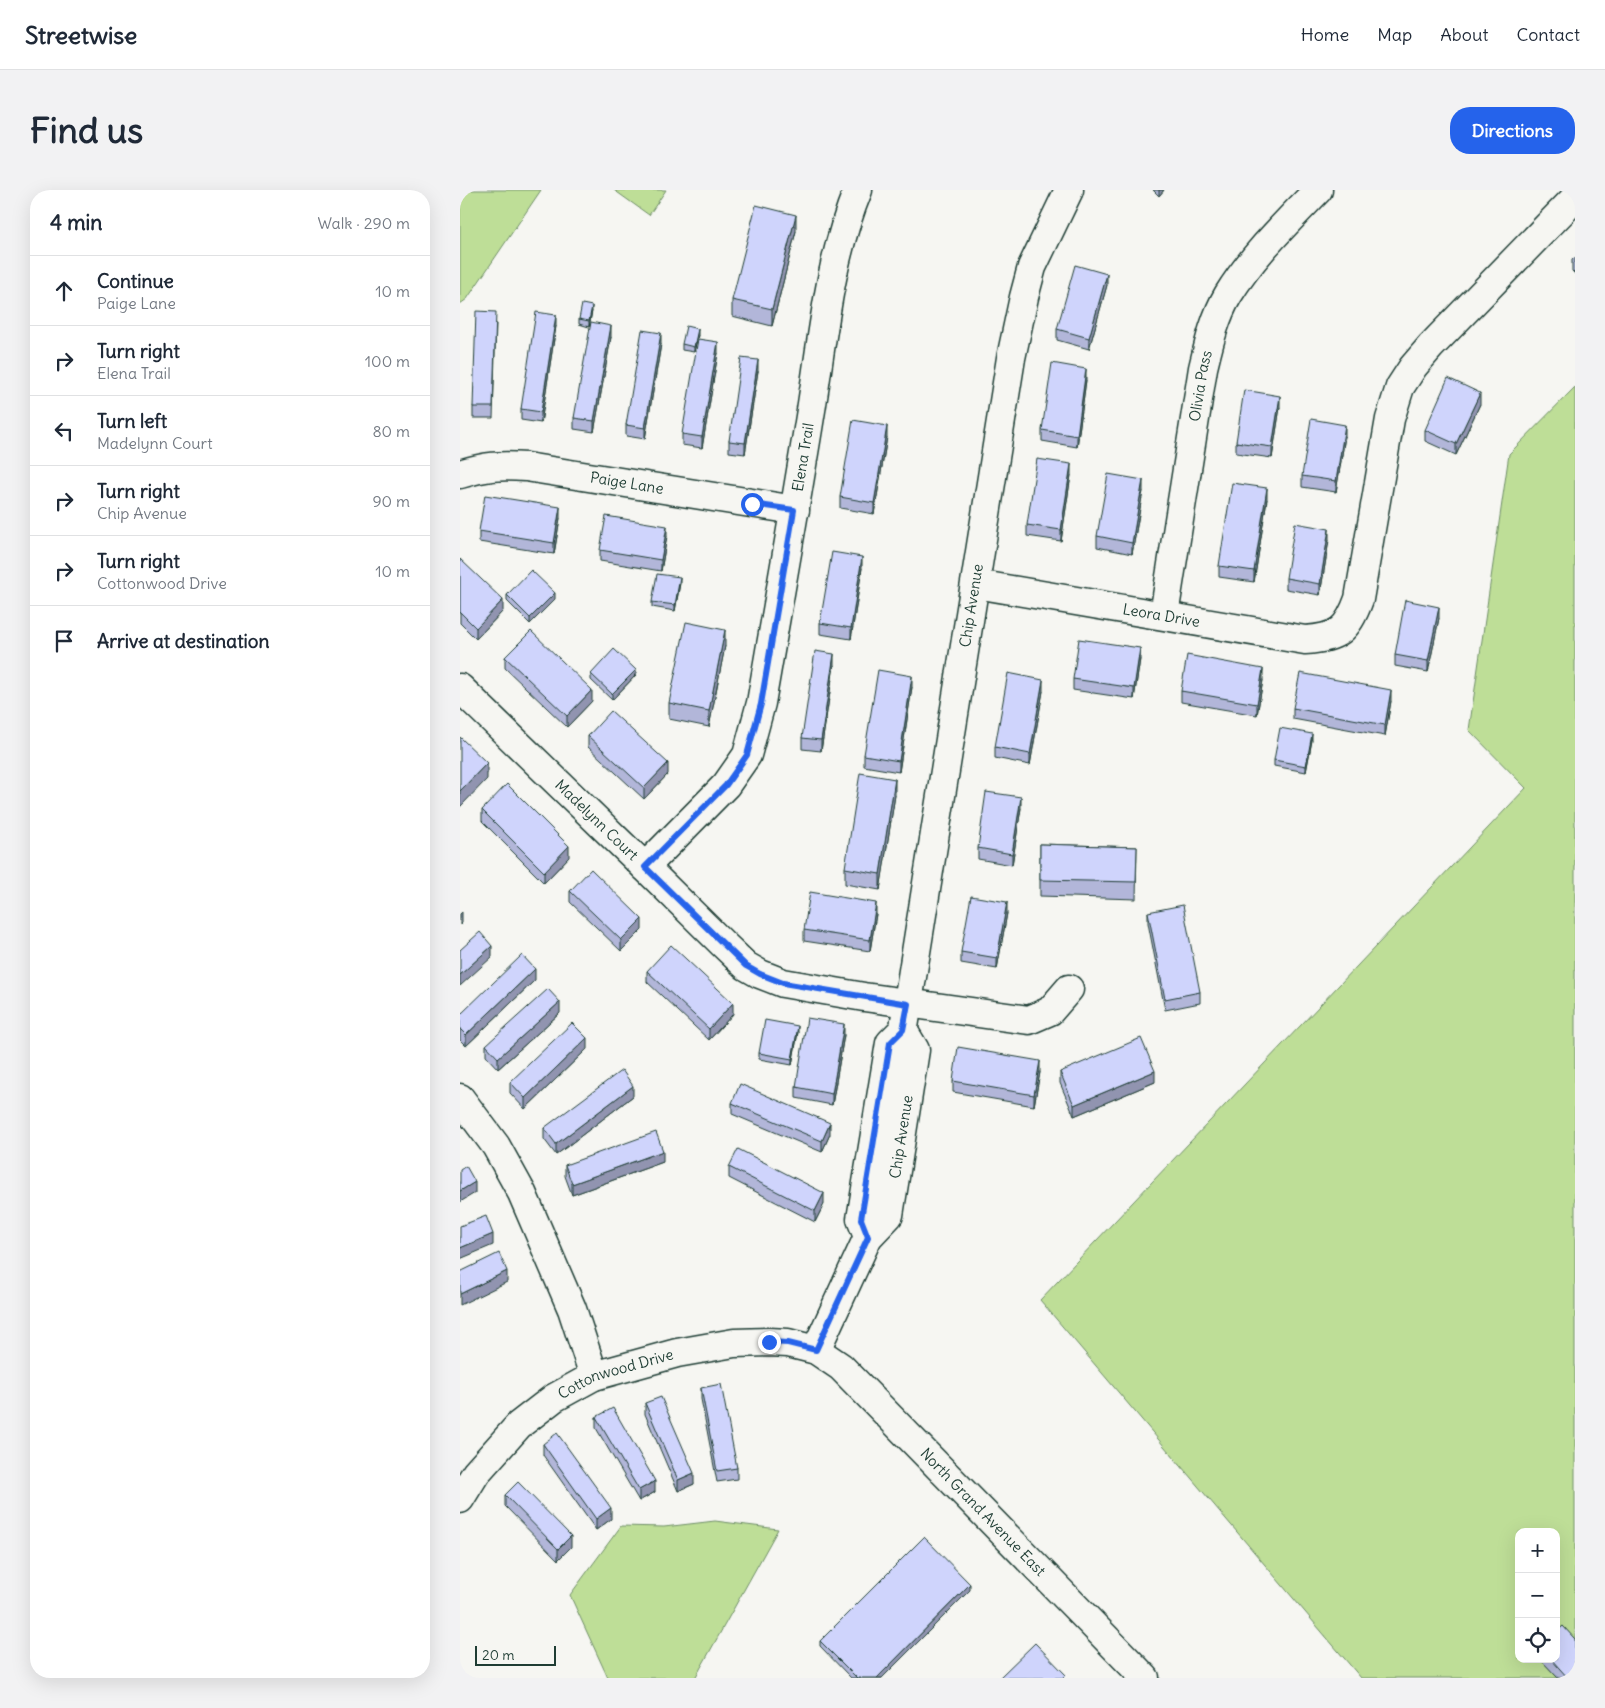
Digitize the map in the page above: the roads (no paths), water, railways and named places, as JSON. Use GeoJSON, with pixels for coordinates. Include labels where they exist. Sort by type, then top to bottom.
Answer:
{"type":"FeatureCollection","features":[{"type":"Feature","properties":{"kind":"street","name":"Elena Trail"},"geometry":{"type":"LineString","coordinates":[[645,867],[726,785],[747,755],[761,704],[834,270],[851,207],[858,190]]}},
{"type":"Feature","properties":{"kind":"street","name":"Chip Avenue"},"geometry":{"type":"LineString","coordinates":[[816,1350],[868,1237],[861,1219],[895,1089],[890,1043],[903,1030],[908,1004],[1010,368],[1032,267],[1069,190]]}},
{"type":"Feature","properties":{"kind":"street","name":"Olivia Pass"},"geometry":{"type":"LineString","coordinates":[[1164,616],[1203,368],[1211,336],[1227,296],[1248,266],[1273,236],[1318,190]]}},
{"type":"Feature","properties":{"kind":"street","name":"Leora Drive"},"geometry":{"type":"LineString","coordinates":[[976,584],[1305,640],[1322,639],[1334,635],[1344,628],[1355,611],[1359,599],[1390,419],[1400,387],[1412,366],[1575,198]]}},
{"type":"Feature","properties":{"kind":"street","name":"Paige Lane"},"geometry":{"type":"LineString","coordinates":[[460,474],[479,468],[500,465],[526,467],[794,510]]}},
{"type":"Feature","properties":{"kind":"street","name":"Madelynn Court"},"geometry":{"type":"LineString","coordinates":[[460,688],[734,955],[746,966],[760,974],[783,983],[908,1004],[1029,1020],[1050,1010],[1069,990]]}},
{"type":"Feature","properties":{"kind":"street"},"geometry":{"type":"LineString","coordinates":[[460,1098],[496,1146],[522,1193],[572,1309],[594,1376]]}},
{"type":"Feature","properties":{"kind":"street","name":"Cottonwood Drive"},"geometry":{"type":"LineString","coordinates":[[460,1499],[476,1473],[519,1425],[554,1398],[594,1376],[677,1353],[734,1343],[788,1343],[816,1350]]}},
{"type":"Feature","properties":{"kind":"street","name":"North Grand Avenue East"},"geometry":{"type":"LineString","coordinates":[[816,1350],[841,1367],[1145,1678]]}}]}
